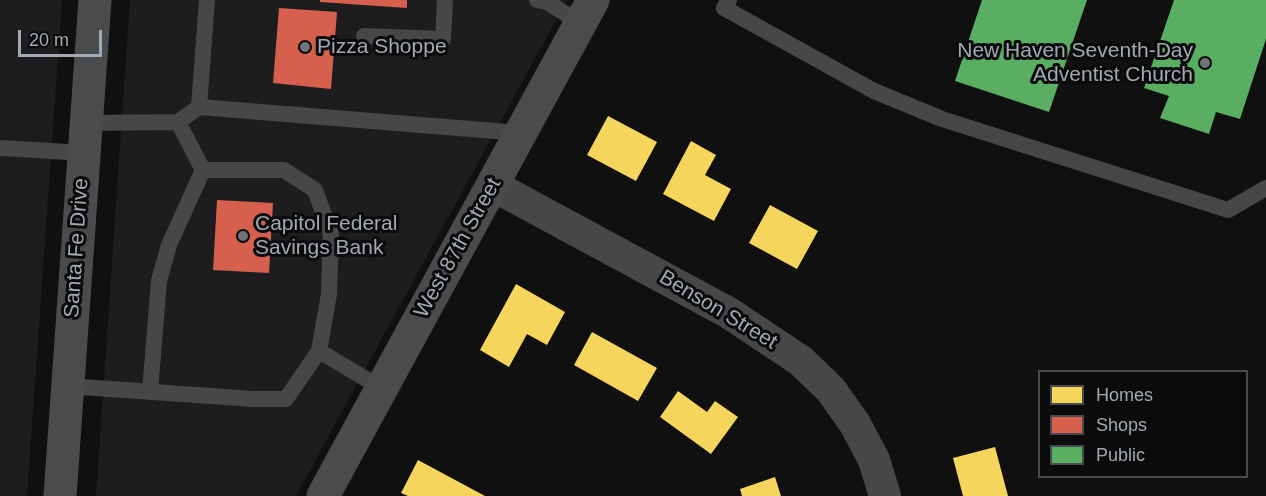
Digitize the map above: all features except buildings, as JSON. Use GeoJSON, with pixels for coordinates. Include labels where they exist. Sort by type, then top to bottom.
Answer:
{"type":"FeatureCollection","features":[{"type":"Feature","properties":{"kind":"street","name":"Santa Fe Drive"},"geometry":{"type":"LineString","coordinates":[[60,496],[95,0]]}},
{"type":"Feature","properties":{"kind":"street","name":"West 87th Street"},"geometry":{"type":"LineString","coordinates":[[322,496],[586,11]]}},
{"type":"Feature","properties":{"kind":"street","name":"Benson Street"},"geometry":{"type":"LineString","coordinates":[[492,185],[729,313],[801,361],[831,390],[855,424],[874,460],[885,496]]}},
{"type":"Feature","properties":{"kind":"lane"},"geometry":{"type":"LineString","coordinates":[[199,107],[207,0]]}},
{"type":"Feature","properties":{"kind":"lane"},"geometry":{"type":"LineString","coordinates":[[364,36],[443,39],[445,0]]}},
{"type":"Feature","properties":{"kind":"lane"},"geometry":{"type":"LineString","coordinates":[[729,0],[724,8],[734,14],[874,92],[942,119],[1228,210],[1266,188]]}},
{"type":"Feature","properties":{"kind":"lane"},"geometry":{"type":"LineString","coordinates":[[544,1],[586,11]]}},
{"type":"Feature","properties":{"kind":"lane"},"geometry":{"type":"LineString","coordinates":[[0,148],[85,138],[178,122],[199,107],[520,134]]}},
{"type":"Feature","properties":{"kind":"lane"},"geometry":{"type":"LineString","coordinates":[[178,122],[203,170]]}},
{"type":"Feature","properties":{"kind":"lane"},"geometry":{"type":"LineString","coordinates":[[67,386],[254,399],[286,399],[319,351],[330,294],[331,234],[315,190],[284,170],[203,170]]}},
{"type":"Feature","properties":{"kind":"lane"},"geometry":{"type":"LineString","coordinates":[[150,392],[159,281],[170,245],[203,170]]}},
{"type":"Feature","properties":{"kind":"lane"},"geometry":{"type":"LineString","coordinates":[[319,351],[381,388]]}},
{"type":"Feature","properties":{"kind":"shaded area"},"geometry":{"type":"Polygon","coordinates":[[[0,0],[62,0],[27,496],[0,496],[0,0]]]}},
{"type":"Feature","properties":{"kind":"shaded area"},"geometry":{"type":"Polygon","coordinates":[[[130,0],[567,0],[296,496],[96,496],[130,0]]]}},
{"type":"Feature","properties":{"kind":"place","name":"Pizza Shoppe"},"geometry":{"type":"Point","coordinates":[305,47]}},
{"type":"Feature","properties":{"kind":"place","name":"New Haven Seventh-Day Adventist Church"},"geometry":{"type":"Point","coordinates":[1205,63]}},
{"type":"Feature","properties":{"kind":"place","name":"Capitol Federal Savings Bank"},"geometry":{"type":"Point","coordinates":[243,236]}}]}
